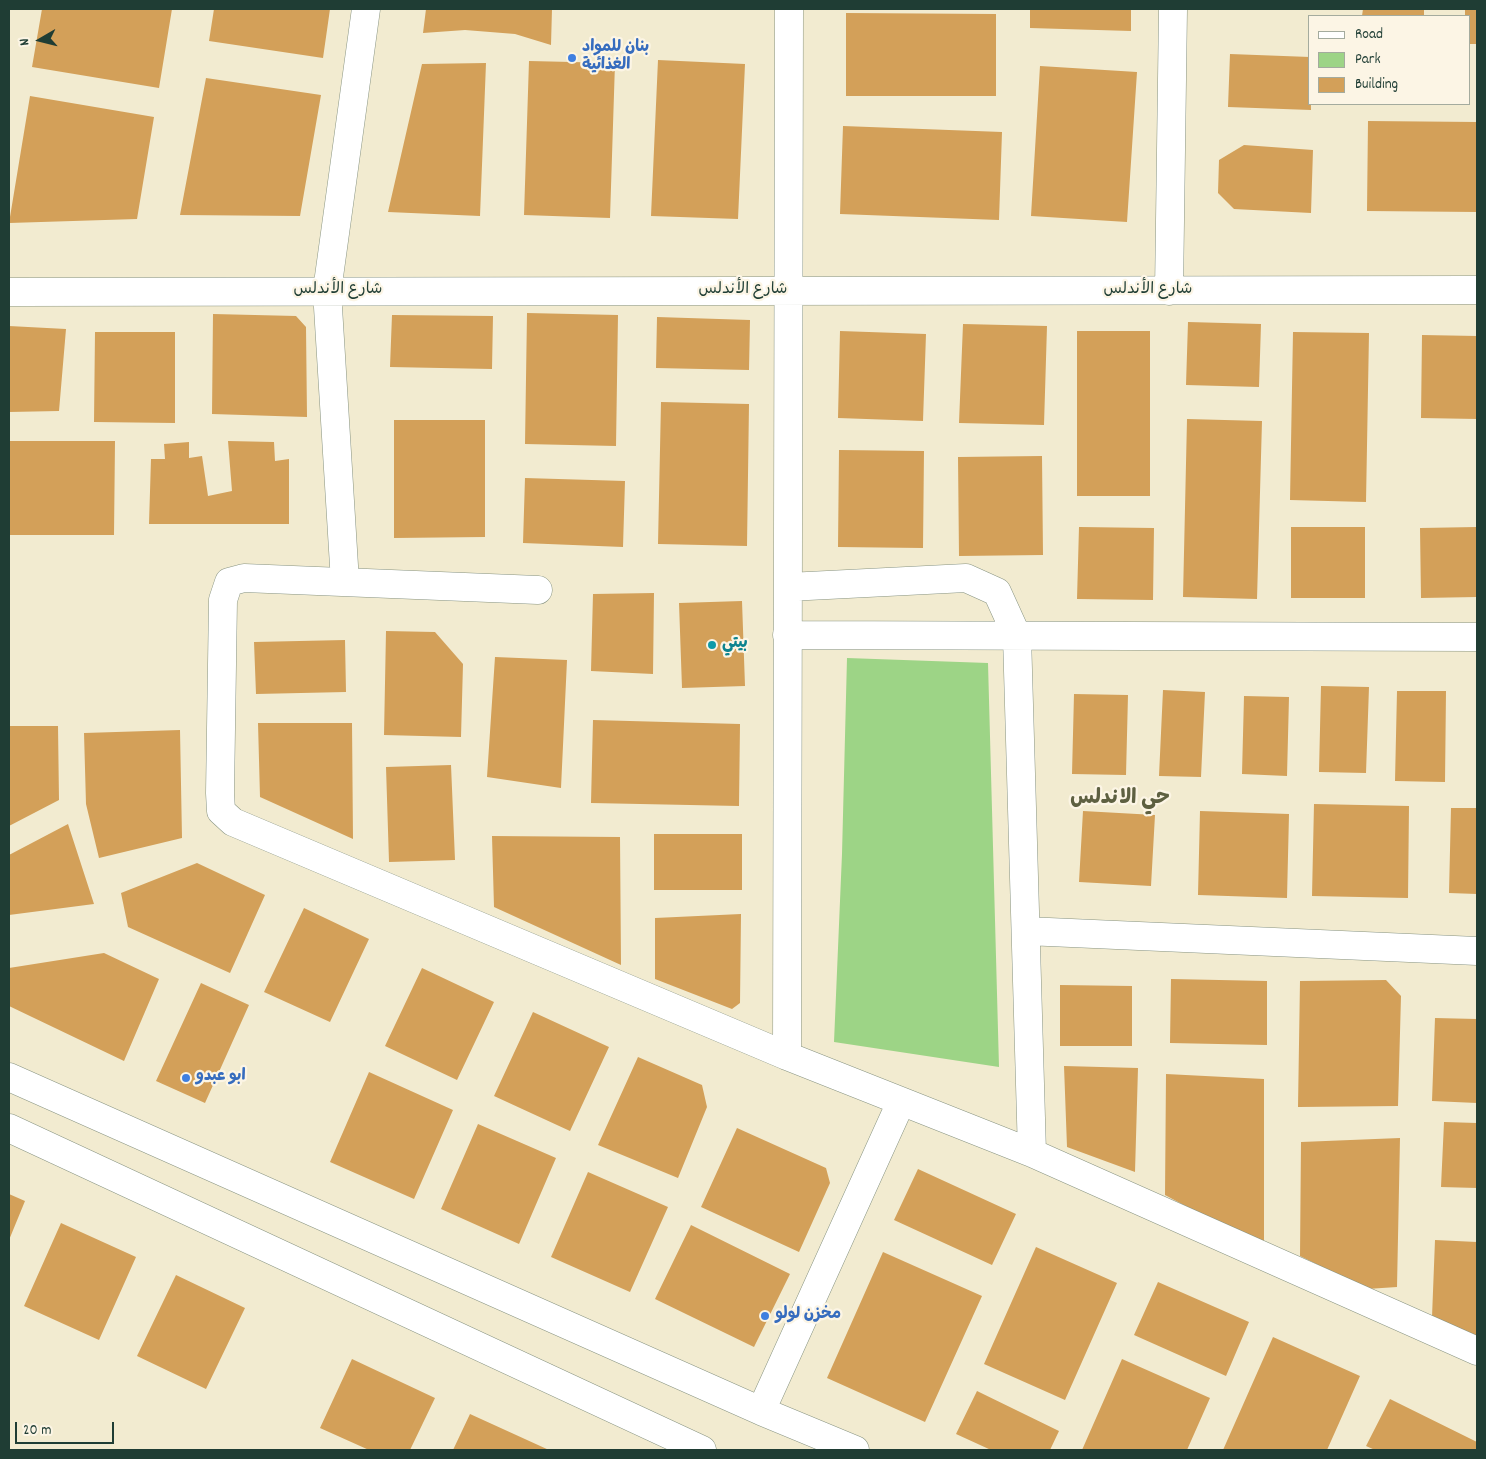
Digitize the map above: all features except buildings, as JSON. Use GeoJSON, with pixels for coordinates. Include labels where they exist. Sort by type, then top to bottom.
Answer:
{"type":"FeatureCollection","features":[{"type":"Feature","properties":{"kind":"street"},"geometry":{"type":"LineString","coordinates":[[344,582],[327,292],[366,9]]}},
{"type":"Feature","properties":{"kind":"street"},"geometry":{"type":"LineString","coordinates":[[786,1056],[789,9]]}},
{"type":"Feature","properties":{"kind":"street"},"geometry":{"type":"LineString","coordinates":[[1169,290],[1173,9]]}},
{"type":"Feature","properties":{"kind":"street","name":"شارع الأندلس"},"geometry":{"type":"LineString","coordinates":[[9,292],[1477,290]]}},
{"type":"Feature","properties":{"kind":"street"},"geometry":{"type":"LineString","coordinates":[[538,590],[244,578],[229,582],[223,600],[220,793],[222,811],[233,822],[786,1056],[1032,1154],[1477,1350]]}},
{"type":"Feature","properties":{"kind":"street"},"geometry":{"type":"LineString","coordinates":[[788,587],[966,578],[997,592],[1017,636],[1032,1154]]}},
{"type":"Feature","properties":{"kind":"street"},"geometry":{"type":"LineString","coordinates":[[787,635],[1477,637]]}},
{"type":"Feature","properties":{"kind":"street"},"geometry":{"type":"LineString","coordinates":[[1026,931],[1477,951]]}},
{"type":"Feature","properties":{"kind":"street"},"geometry":{"type":"LineString","coordinates":[[9,1077],[856,1450]]}},
{"type":"Feature","properties":{"kind":"street"},"geometry":{"type":"LineString","coordinates":[[762,1410],[901,1102]]}},
{"type":"Feature","properties":{"kind":"street"},"geometry":{"type":"LineString","coordinates":[[9,1128],[702,1450]]}},
{"type":"Feature","properties":{"kind":"green space"},"geometry":{"type":"Polygon","coordinates":[[[847,658],[988,663],[999,1067],[834,1042],[842,854],[847,658]]]}},
{"type":"Feature","properties":{"kind":"place","name":"بنان للمواد الغذائية"},"geometry":{"type":"Point","coordinates":[572,58]}},
{"type":"Feature","properties":{"kind":"place","name":"بيتي"},"geometry":{"type":"Point","coordinates":[712,645]}},
{"type":"Feature","properties":{"kind":"place","name":"ابو عبدو"},"geometry":{"type":"Point","coordinates":[186,1078]}},
{"type":"Feature","properties":{"kind":"place","name":"مخزن لولو"},"geometry":{"type":"Point","coordinates":[765,1316]}},
{"type":"Feature","properties":{"kind":"district","name":"حي الاندلس"},"geometry":{"type":"Point","coordinates":[1120,800]}}]}
